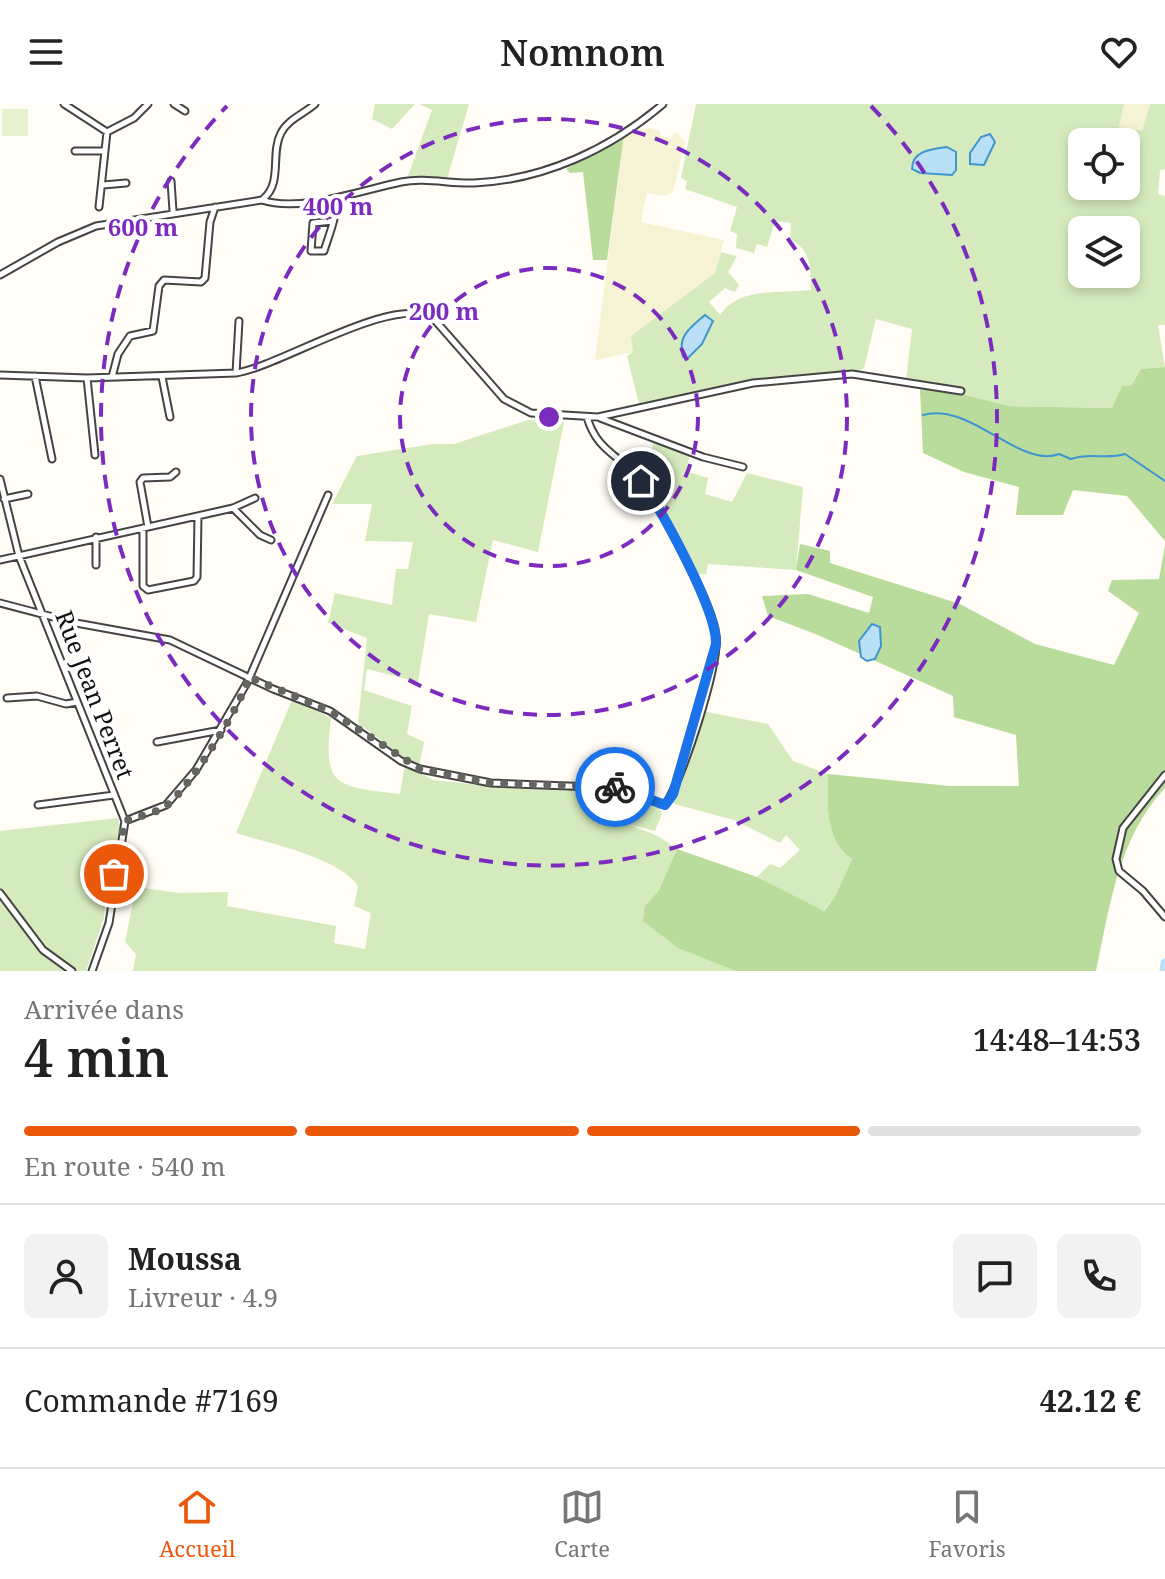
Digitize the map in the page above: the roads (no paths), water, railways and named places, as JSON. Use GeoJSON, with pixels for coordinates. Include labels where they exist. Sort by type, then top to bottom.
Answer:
{"type":"FeatureCollection","features":[{"type":"Feature","properties":{"kind":"street"},"geometry":{"type":"LineString","coordinates":[[64,104],[107,132]]}},
{"type":"Feature","properties":{"kind":"street"},"geometry":{"type":"LineString","coordinates":[[107,132],[134,118],[148,104]]}},
{"type":"Feature","properties":{"kind":"street"},"geometry":{"type":"LineString","coordinates":[[174,104],[185,111]]}},
{"type":"Feature","properties":{"kind":"street"},"geometry":{"type":"LineString","coordinates":[[262,200],[273,187],[276,150],[283,128],[315,104]]}},
{"type":"Feature","properties":{"kind":"street"},"geometry":{"type":"LineString","coordinates":[[0,275],[81,230],[173,212],[262,200],[277,203],[335,198],[412,180],[504,182],[566,165],[663,104]]}},
{"type":"Feature","properties":{"kind":"street"},"geometry":{"type":"LineString","coordinates":[[119,126],[130,130]]}},
{"type":"Feature","properties":{"kind":"street"},"geometry":{"type":"LineString","coordinates":[[99,207],[107,132]]}},
{"type":"Feature","properties":{"kind":"street"},"geometry":{"type":"LineString","coordinates":[[75,151],[105,151]]}},
{"type":"Feature","properties":{"kind":"street"},"geometry":{"type":"LineString","coordinates":[[171,181],[173,212]]}},
{"type":"Feature","properties":{"kind":"street"},"geometry":{"type":"LineString","coordinates":[[103,185],[126,183]]}},
{"type":"Feature","properties":{"kind":"street"},"geometry":{"type":"LineString","coordinates":[[333,221],[313,223],[311,251],[324,251],[333,221],[335,198]]}},
{"type":"Feature","properties":{"kind":"street"},"geometry":{"type":"LineString","coordinates":[[112,377],[118,354],[130,336],[153,331],[159,286],[164,280],[201,282],[205,278],[210,222],[215,207]]}},
{"type":"Feature","properties":{"kind":"street"},"geometry":{"type":"LineString","coordinates":[[0,375],[87,378],[236,373],[256,370],[316,340],[407,313],[423,312],[435,321],[477,372],[517,408],[598,417],[753,383],[852,374],[961,391]]}},
{"type":"Feature","properties":{"kind":"street"},"geometry":{"type":"LineString","coordinates":[[236,373],[239,321]]}},
{"type":"Feature","properties":{"kind":"street"},"geometry":{"type":"LineString","coordinates":[[35,376],[52,459]]}},
{"type":"Feature","properties":{"kind":"street"},"geometry":{"type":"LineString","coordinates":[[162,377],[170,417]]}},
{"type":"Feature","properties":{"kind":"street"},"geometry":{"type":"LineString","coordinates":[[87,378],[95,455]]}},
{"type":"Feature","properties":{"kind":"street"},"geometry":{"type":"LineString","coordinates":[[0,603],[170,640],[330,711],[420,769],[491,783],[622,788],[665,805],[681,775],[714,655],[716,634],[705,601],[649,493],[629,468],[597,443],[587,417]]}},
{"type":"Feature","properties":{"kind":"street"},"geometry":{"type":"LineString","coordinates":[[598,417],[703,457],[743,467]]}},
{"type":"Feature","properties":{"kind":"street"},"geometry":{"type":"LineString","coordinates":[[176,472],[170,477],[143,478],[140,482],[146,527],[143,586],[148,590],[194,581],[197,577],[198,516]]}},
{"type":"Feature","properties":{"kind":"street","name":"Rue Jean Perret"},"geometry":{"type":"LineString","coordinates":[[0,479],[19,556],[45,614],[125,821]]}},
{"type":"Feature","properties":{"kind":"street"},"geometry":{"type":"LineString","coordinates":[[4,499],[28,494]]}},
{"type":"Feature","properties":{"kind":"street"},"geometry":{"type":"LineString","coordinates":[[92,971],[109,923],[125,821],[166,805],[196,770],[221,730],[249,677],[328,495]]}},
{"type":"Feature","properties":{"kind":"street"},"geometry":{"type":"LineString","coordinates":[[0,560],[233,508],[255,498]]}},
{"type":"Feature","properties":{"kind":"street"},"geometry":{"type":"LineString","coordinates":[[233,508],[260,535],[271,540]]}},
{"type":"Feature","properties":{"kind":"street"},"geometry":{"type":"LineString","coordinates":[[96,537],[96,565]]}},
{"type":"Feature","properties":{"kind":"street"},"geometry":{"type":"LineString","coordinates":[[7,698],[37,696],[66,704],[77,702]]}},
{"type":"Feature","properties":{"kind":"street"},"geometry":{"type":"LineString","coordinates":[[157,742],[217,728],[221,730]]}},
{"type":"Feature","properties":{"kind":"street"},"geometry":{"type":"LineString","coordinates":[[1165,775],[1123,828],[1116,859],[1119,871],[1143,891],[1165,917]]}},
{"type":"Feature","properties":{"kind":"street"},"geometry":{"type":"LineString","coordinates":[[38,805],[114,795]]}},
{"type":"Feature","properties":{"kind":"street"},"geometry":{"type":"LineString","coordinates":[[0,893],[43,950],[72,971]]}},
{"type":"Feature","properties":{"kind":"water"},"geometry":{"type":"Polygon","coordinates":[[[990,134],[995,142],[984,165],[970,164],[970,153],[981,137],[990,134]]]}},
{"type":"Feature","properties":{"kind":"water"},"geometry":{"type":"Polygon","coordinates":[[[947,147],[956,152],[956,170],[952,175],[920,173],[912,169],[919,154],[947,147]]]}},
{"type":"Feature","properties":{"kind":"water"},"geometry":{"type":"Polygon","coordinates":[[[705,315],[713,321],[702,344],[688,358],[683,357],[683,338],[705,315]]]}},
{"type":"Feature","properties":{"kind":"water"},"geometry":{"type":"Polygon","coordinates":[[[872,624],[880,627],[881,646],[875,659],[867,661],[861,657],[859,641],[872,624]]]}},
{"type":"Feature","properties":{"kind":"waterway"},"geometry":{"type":"LineString","coordinates":[[923,415],[940,413],[958,417],[1011,445],[1044,456],[1059,454],[1071,459],[1125,454],[1165,481]]}},
{"type":"Feature","properties":{"kind":"waterway"},"geometry":{"type":"LineString","coordinates":[[1164,971],[1165,963]]}}]}
